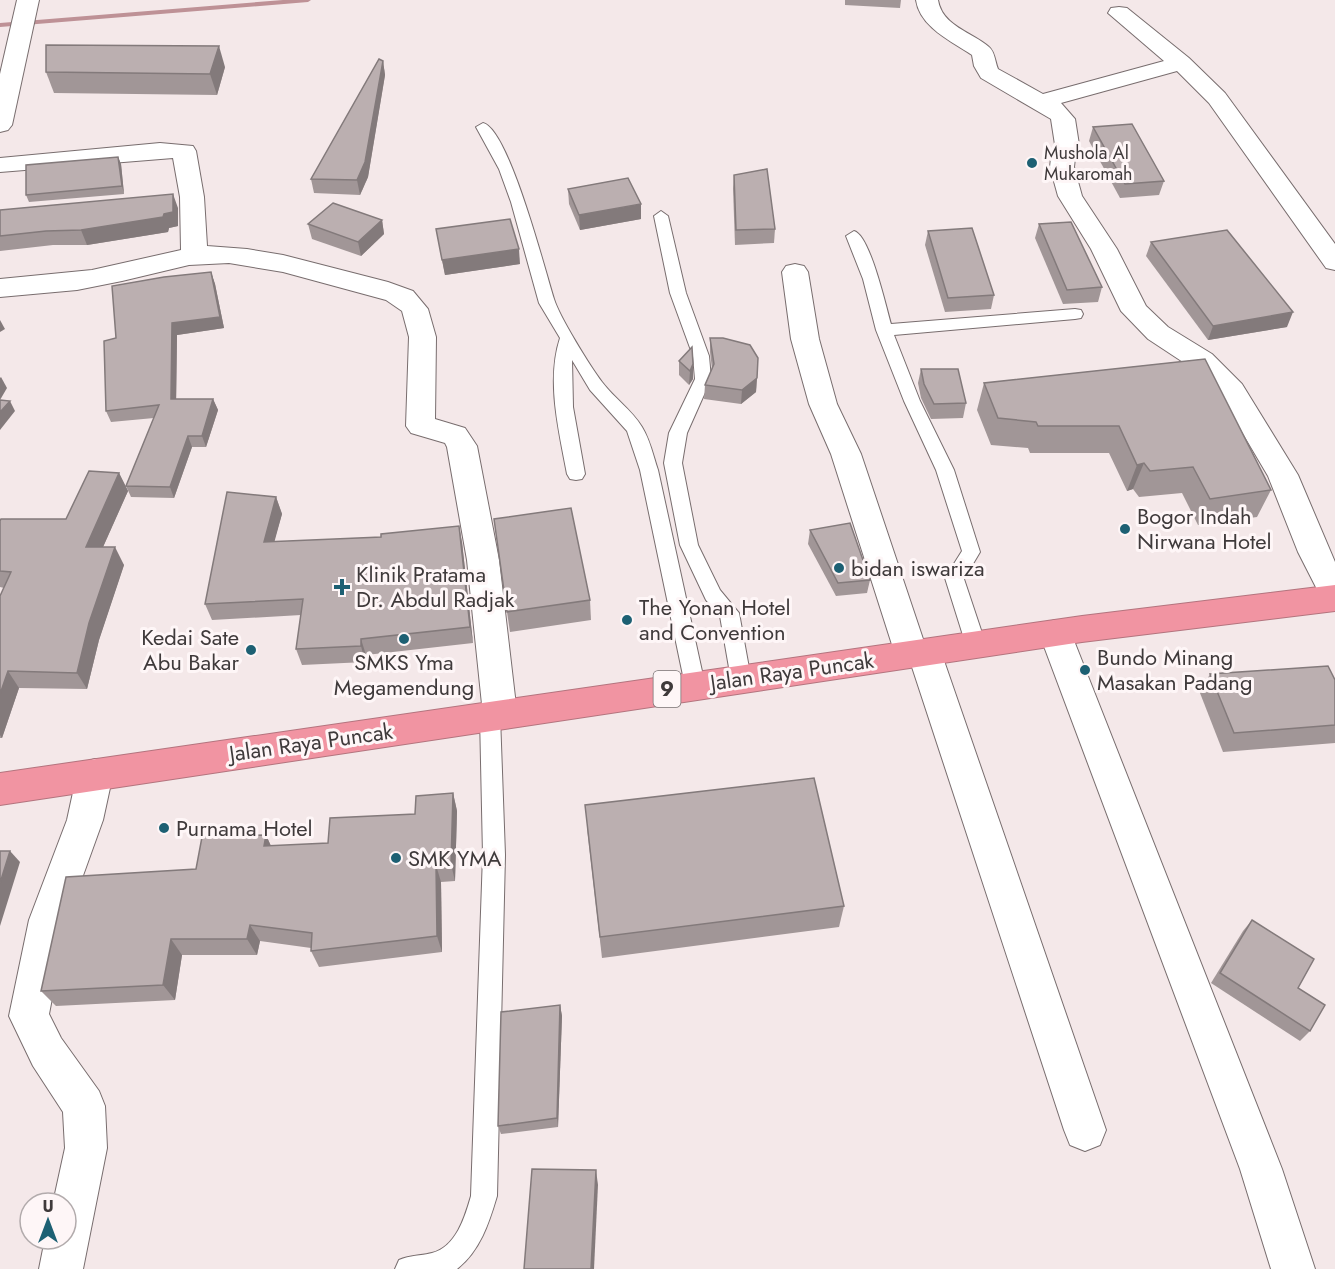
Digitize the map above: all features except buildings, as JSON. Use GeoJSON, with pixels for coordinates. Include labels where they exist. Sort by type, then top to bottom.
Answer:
{"type":"FeatureCollection","features":[{"type":"Feature","properties":{"kind":"highway","name":"Jalan Raya Puncak"},"geometry":{"type":"LineString","coordinates":[[0,789],[695,685],[1055,633],[1335,596]]}},
{"type":"Feature","properties":{"kind":"street"},"geometry":{"type":"LineString","coordinates":[[927,0],[928,13],[982,52],[989,73],[1057,111],[1063,119],[1068,151],[1063,158],[1062,167],[1070,196],[1104,249],[1135,311],[1158,333],[1202,361],[1232,392],[1283,475],[1314,552],[1335,596]]}},
{"type":"Feature","properties":{"kind":"street"},"geometry":{"type":"LineString","coordinates":[[0,125],[28,3]]}},
{"type":"Feature","properties":{"kind":"street"},"geometry":{"type":"LineString","coordinates":[[1119,13],[1202,82],[1236,122],[1335,262]]}},
{"type":"Feature","properties":{"kind":"street"},"geometry":{"type":"LineString","coordinates":[[1040,102],[1181,63]]}},
{"type":"Feature","properties":{"kind":"street"},"geometry":{"type":"LineString","coordinates":[[0,165],[178,150],[186,154],[180,198],[194,256]]}},
{"type":"Feature","properties":{"kind":"street"},"geometry":{"type":"LineString","coordinates":[[0,288],[93,279],[194,256],[244,256],[315,272],[397,294],[406,299],[416,310],[423,351],[419,414],[421,426],[455,435],[462,446],[483,560],[495,715]]}},
{"type":"Feature","properties":{"kind":"street"},"geometry":{"type":"LineString","coordinates":[[795,272],[805,339],[823,404],[846,454],[918,653],[1085,1130]]}},
{"type":"Feature","properties":{"kind":"street"},"geometry":{"type":"LineString","coordinates":[[1055,633],[1261,1169],[1293,1269]]}},
{"type":"Feature","properties":{"kind":"street"},"geometry":{"type":"LineString","coordinates":[[61,1269],[86,1148],[84,1106],[47,1052],[29,1016],[48,920],[85,820],[95,774]]}},
{"type":"Feature","properties":{"kind":"lane"},"geometry":{"type":"LineString","coordinates":[[483,127],[506,169],[518,202],[543,293],[567,340],[596,386],[634,428],[640,440],[649,470],[695,685]]}},
{"type":"Feature","properties":{"kind":"lane"},"geometry":{"type":"LineString","coordinates":[[661,216],[678,293],[703,366],[703,379],[678,433],[673,463],[689,546],[713,595],[729,613],[741,679]]}},
{"type":"Feature","properties":{"kind":"lane"},"geometry":{"type":"LineString","coordinates":[[854,236],[871,279],[884,330],[912,401],[945,470],[971,552],[954,578],[976,645]]}},
{"type":"Feature","properties":{"kind":"lane"},"geometry":{"type":"LineString","coordinates":[[884,330],[1075,314]]}},
{"type":"Feature","properties":{"kind":"lane"},"geometry":{"type":"LineString","coordinates":[[567,340],[561,379],[563,410],[576,474]]}},
{"type":"Feature","properties":{"kind":"lane"},"geometry":{"type":"LineString","coordinates":[[408,1269],[437,1265],[458,1251],[474,1231],[484,1196],[494,855],[495,715]]}},
{"type":"Feature","properties":{"kind":"waterway"},"geometry":{"type":"LineString","coordinates":[[0,25],[308,0]]}},
{"type":"Feature","properties":{"kind":"place","name":"Mushola Al Mukaromah"},"geometry":{"type":"Point","coordinates":[1032,163]}},
{"type":"Feature","properties":{"kind":"place","name":"Bogor Indah Nirwana Hotel"},"geometry":{"type":"Point","coordinates":[1125,529]}},
{"type":"Feature","properties":{"kind":"place","name":"bidan iswariza"},"geometry":{"type":"Point","coordinates":[839,568]}},
{"type":"Feature","properties":{"kind":"place","name":"Klinik Pratama Dr. Abdul Radjak"},"geometry":{"type":"Point","coordinates":[342,587]}},
{"type":"Feature","properties":{"kind":"place","name":"The Yonan Hotel and Convention"},"geometry":{"type":"Point","coordinates":[627,620]}},
{"type":"Feature","properties":{"kind":"place","name":"SMKS Yma Megamendung"},"geometry":{"type":"Point","coordinates":[404,639]}},
{"type":"Feature","properties":{"kind":"place","name":"Kedai Sate Abu Bakar"},"geometry":{"type":"Point","coordinates":[251,650]}},
{"type":"Feature","properties":{"kind":"place","name":"Bundo Minang Masakan Padang"},"geometry":{"type":"Point","coordinates":[1085,670]}},
{"type":"Feature","properties":{"kind":"place","name":"Purnama Hotel"},"geometry":{"type":"Point","coordinates":[164,828]}},
{"type":"Feature","properties":{"kind":"place","name":"SMK YMA"},"geometry":{"type":"Point","coordinates":[396,858]}}]}
